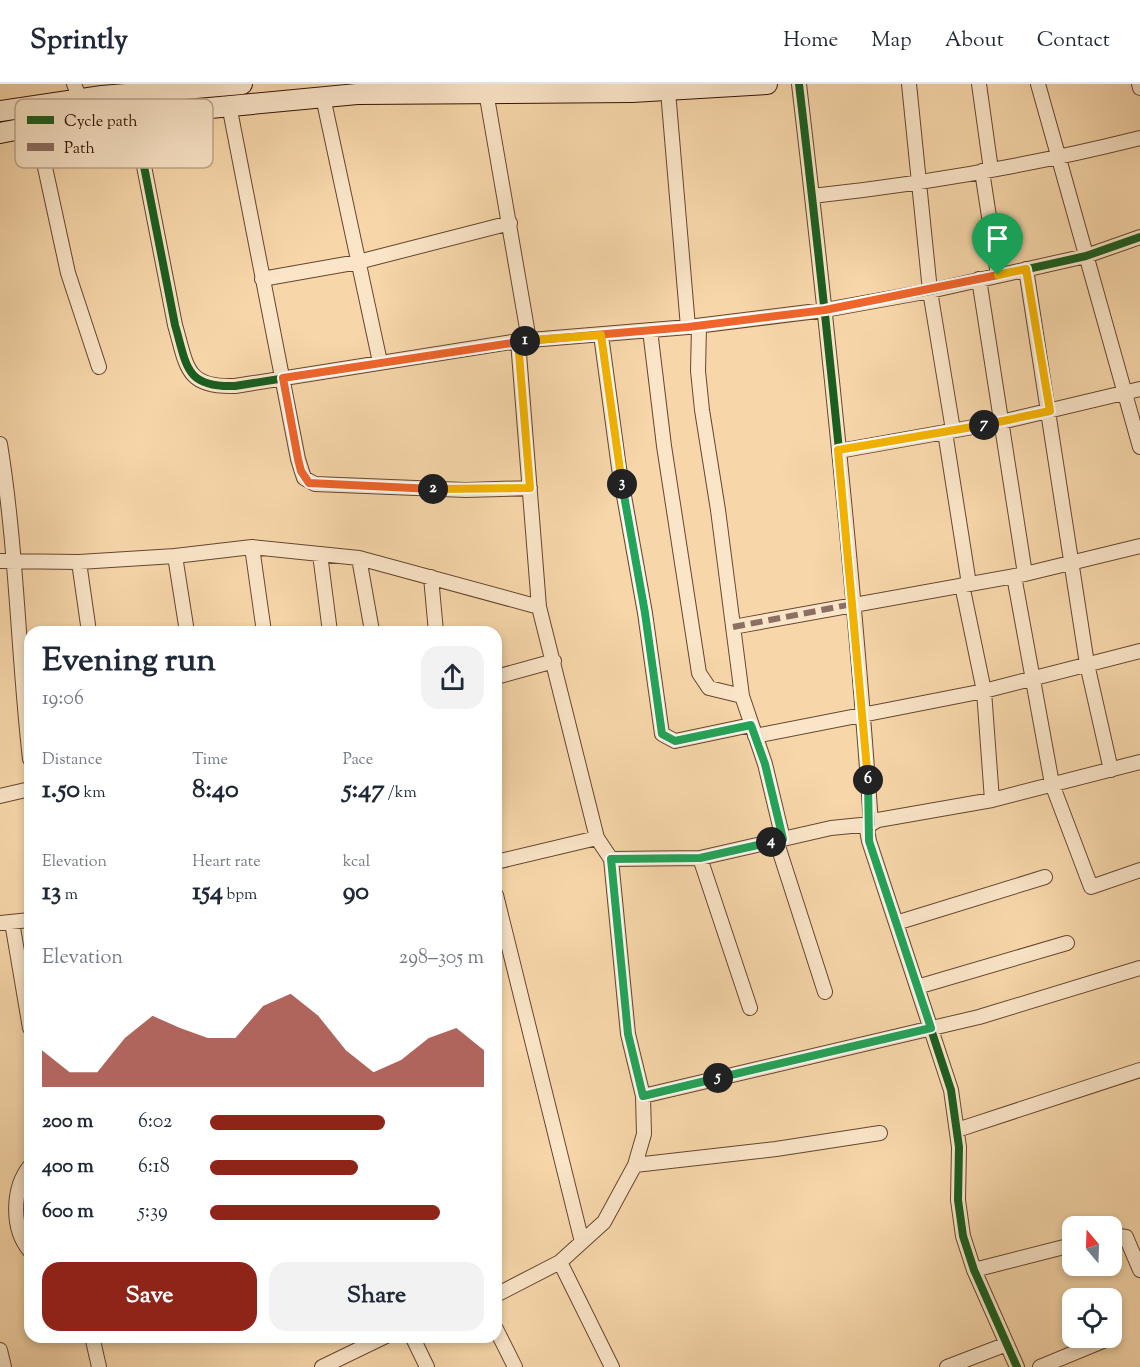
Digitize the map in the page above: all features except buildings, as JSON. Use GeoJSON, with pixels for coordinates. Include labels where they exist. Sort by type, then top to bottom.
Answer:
{"type":"FeatureCollection","features":[{"type":"Feature","properties":{"kind":"main road"},"geometry":{"type":"LineString","coordinates":[[49,99],[77,92],[242,84]]}},
{"type":"Feature","properties":{"kind":"main road"},"geometry":{"type":"LineString","coordinates":[[213,107],[357,94],[485,88],[668,91],[767,84]]}},
{"type":"Feature","properties":{"kind":"main road"},"geometry":{"type":"LineString","coordinates":[[0,111],[15,107]]}},
{"type":"Feature","properties":{"kind":"main road"},"geometry":{"type":"LineString","coordinates":[[0,133],[15,130]]}},
{"type":"Feature","properties":{"kind":"street"},"geometry":{"type":"LineString","coordinates":[[799,84],[825,310],[871,824]]}},
{"type":"Feature","properties":{"kind":"street"},"geometry":{"type":"LineString","coordinates":[[909,84],[930,291],[966,584],[984,691],[992,800]]}},
{"type":"Feature","properties":{"kind":"street"},"geometry":{"type":"LineString","coordinates":[[979,84],[998,275]]}},
{"type":"Feature","properties":{"kind":"street"},"geometry":{"type":"LineString","coordinates":[[1038,84],[1140,447]]}},
{"type":"Feature","properties":{"kind":"street"},"geometry":{"type":"LineString","coordinates":[[485,88],[510,223],[523,341],[530,488],[539,607],[597,838],[611,859],[628,1034],[643,1096],[644,1134],[635,1165],[604,1222],[560,1262],[502,1292]]}},
{"type":"Feature","properties":{"kind":"street"},"geometry":{"type":"LineString","coordinates":[[668,91],[702,410],[718,510],[742,696],[765,764],[780,840],[825,992]]}},
{"type":"Feature","properties":{"kind":"street"},"geometry":{"type":"LineString","coordinates":[[323,97],[380,362]]}},
{"type":"Feature","properties":{"kind":"street"},"geometry":{"type":"LineString","coordinates":[[229,105],[298,459],[301,471],[309,483],[466,490],[530,488]]}},
{"type":"Feature","properties":{"kind":"street"},"geometry":{"type":"LineString","coordinates":[[812,196],[919,184],[1058,159],[1140,138]]}},
{"type":"Feature","properties":{"kind":"street"},"geometry":{"type":"LineString","coordinates":[[45,168],[68,273],[99,367]]}},
{"type":"Feature","properties":{"kind":"street"},"geometry":{"type":"LineString","coordinates":[[144,168],[175,325],[190,373],[199,382],[215,387],[523,341],[694,327],[825,310],[930,291],[1086,256],[1140,237]]}},
{"type":"Feature","properties":{"kind":"street"},"geometry":{"type":"LineString","coordinates":[[262,279],[358,262],[510,223]]}},
{"type":"Feature","properties":{"kind":"street"},"geometry":{"type":"LineString","coordinates":[[1026,269],[1050,411],[1087,664],[1111,771]]}},
{"type":"Feature","properties":{"kind":"street"},"geometry":{"type":"LineString","coordinates":[[979,279],[1001,422],[1033,678],[1052,784],[1091,887],[1140,870]]}},
{"type":"Feature","properties":{"kind":"street"},"geometry":{"type":"LineString","coordinates":[[650,330],[664,446],[699,673],[704,684],[709,688],[742,696]]}},
{"type":"Feature","properties":{"kind":"street"},"geometry":{"type":"LineString","coordinates":[[601,335],[662,734],[675,741],[863,715],[984,691],[1140,651]]}},
{"type":"Feature","properties":{"kind":"street"},"geometry":{"type":"LineString","coordinates":[[838,450],[1001,422],[1140,389]]}},
{"type":"Feature","properties":{"kind":"street"},"geometry":{"type":"LineString","coordinates":[[0,444],[11,512],[6,561],[24,706]]}},
{"type":"Feature","properties":{"kind":"street"},"geometry":{"type":"LineString","coordinates":[[733,627],[1020,575],[1140,546]]}},
{"type":"Feature","properties":{"kind":"street"},"geometry":{"type":"LineString","coordinates":[[6,561],[79,562],[175,556],[252,547],[359,558],[539,607]]}},
{"type":"Feature","properties":{"kind":"street"},"geometry":{"type":"LineString","coordinates":[[252,547],[263,626]]}},
{"type":"Feature","properties":{"kind":"street"},"geometry":{"type":"LineString","coordinates":[[320,554],[329,626]]}},
{"type":"Feature","properties":{"kind":"street"},"geometry":{"type":"LineString","coordinates":[[175,556],[186,626]]}},
{"type":"Feature","properties":{"kind":"street"},"geometry":{"type":"LineString","coordinates":[[359,558],[371,626]]}},
{"type":"Feature","properties":{"kind":"street"},"geometry":{"type":"LineString","coordinates":[[79,562],[87,626]]}},
{"type":"Feature","properties":{"kind":"street"},"geometry":{"type":"LineString","coordinates":[[431,577],[435,626]]}},
{"type":"Feature","properties":{"kind":"street"},"geometry":{"type":"LineString","coordinates":[[502,675],[554,661]]}},
{"type":"Feature","properties":{"kind":"street"},"geometry":{"type":"LineString","coordinates":[[1017,1367],[974,1269],[963,1236],[958,1200],[957,1130],[951,1090],[867,830],[878,819],[992,800],[1140,762]]}},
{"type":"Feature","properties":{"kind":"street"},"geometry":{"type":"LineString","coordinates":[[0,796],[24,790]]}},
{"type":"Feature","properties":{"kind":"street"},"geometry":{"type":"LineString","coordinates":[[611,859],[700,858],[831,828],[871,824]]}},
{"type":"Feature","properties":{"kind":"street"},"geometry":{"type":"LineString","coordinates":[[502,861],[597,838]]}},
{"type":"Feature","properties":{"kind":"street"},"geometry":{"type":"LineString","coordinates":[[700,858],[750,1008]]}},
{"type":"Feature","properties":{"kind":"street"},"geometry":{"type":"LineString","coordinates":[[896,923],[1046,877]]}},
{"type":"Feature","properties":{"kind":"street"},"geometry":{"type":"LineString","coordinates":[[502,919],[582,1242]]}},
{"type":"Feature","properties":{"kind":"street"},"geometry":{"type":"LineString","coordinates":[[24,920],[6,922],[24,1002]]}},
{"type":"Feature","properties":{"kind":"street"},"geometry":{"type":"LineString","coordinates":[[917,987],[1067,943]]}},
{"type":"Feature","properties":{"kind":"street"},"geometry":{"type":"LineString","coordinates":[[643,1096],[979,1017],[1140,968]]}},
{"type":"Feature","properties":{"kind":"street"},"geometry":{"type":"LineString","coordinates":[[957,1130],[1140,1070]]}},
{"type":"Feature","properties":{"kind":"street"},"geometry":{"type":"LineString","coordinates":[[635,1165],[776,1149],[880,1132]]}},
{"type":"Feature","properties":{"kind":"street"},"geometry":{"type":"LineString","coordinates":[[24,1174],[17,1200],[20,1233],[24,1240]]}},
{"type":"Feature","properties":{"kind":"street"},"geometry":{"type":"LineString","coordinates":[[1133,1234],[1140,1270]]}},
{"type":"Feature","properties":{"kind":"street"},"geometry":{"type":"LineString","coordinates":[[974,1269],[1062,1247]]}},
{"type":"Feature","properties":{"kind":"street"},"geometry":{"type":"LineString","coordinates":[[560,1262],[612,1367]]}},
{"type":"Feature","properties":{"kind":"street"},"geometry":{"type":"LineString","coordinates":[[502,1341],[515,1367]]}},
{"type":"Feature","properties":{"kind":"street"},"geometry":{"type":"LineString","coordinates":[[94,1343],[99,1367]]}},
{"type":"Feature","properties":{"kind":"street"},"geometry":{"type":"LineString","coordinates":[[322,1367],[343,1362],[374,1343]]}},
{"type":"Feature","properties":{"kind":"street"},"geometry":{"type":"LineString","coordinates":[[415,1343],[427,1367]]}},
{"type":"Feature","properties":{"kind":"street"},"geometry":{"type":"LineString","coordinates":[[947,1367],[1007,1344]]}},
{"type":"Feature","properties":{"kind":"street"},"geometry":{"type":"LineString","coordinates":[[1040,1367],[1085,1348]]}},
{"type":"Feature","properties":{"kind":"street"},"geometry":{"type":"LineString","coordinates":[[0,1350],[4,1367]]}},
{"type":"Feature","properties":{"kind":"marked path"},"geometry":{"type":"LineString","coordinates":[[733,627],[853,604]]}},
{"type":"Feature","properties":{"kind":"cycle path"},"geometry":{"type":"LineString","coordinates":[[799,84],[848,546],[871,824],[867,830],[951,1090],[959,1147],[958,1200],[963,1236],[974,1270],[1017,1367]]}},
{"type":"Feature","properties":{"kind":"cycle path"},"geometry":{"type":"LineString","coordinates":[[144,168],[182,352],[191,372],[197,378],[219,386],[235,386],[518,341],[688,327],[825,310],[930,291],[1086,256],[1140,237]]}},
{"type":"Feature","properties":{"kind":"route"},"geometry":{"type":"LineString","coordinates":[[998,275],[886,300],[825,310],[688,327],[529,340],[518,341],[283,378],[298,459],[304,478],[309,483],[466,490],[530,488],[518,341],[601,335],[619,468],[645,613],[662,734],[675,741],[751,725],[765,764],[783,839],[700,858],[611,859],[628,1034],[643,1096],[931,1028],[867,830],[871,824],[862,689],[838,450],[1001,422],[1050,411],[1026,269],[998,275]]}}]}
